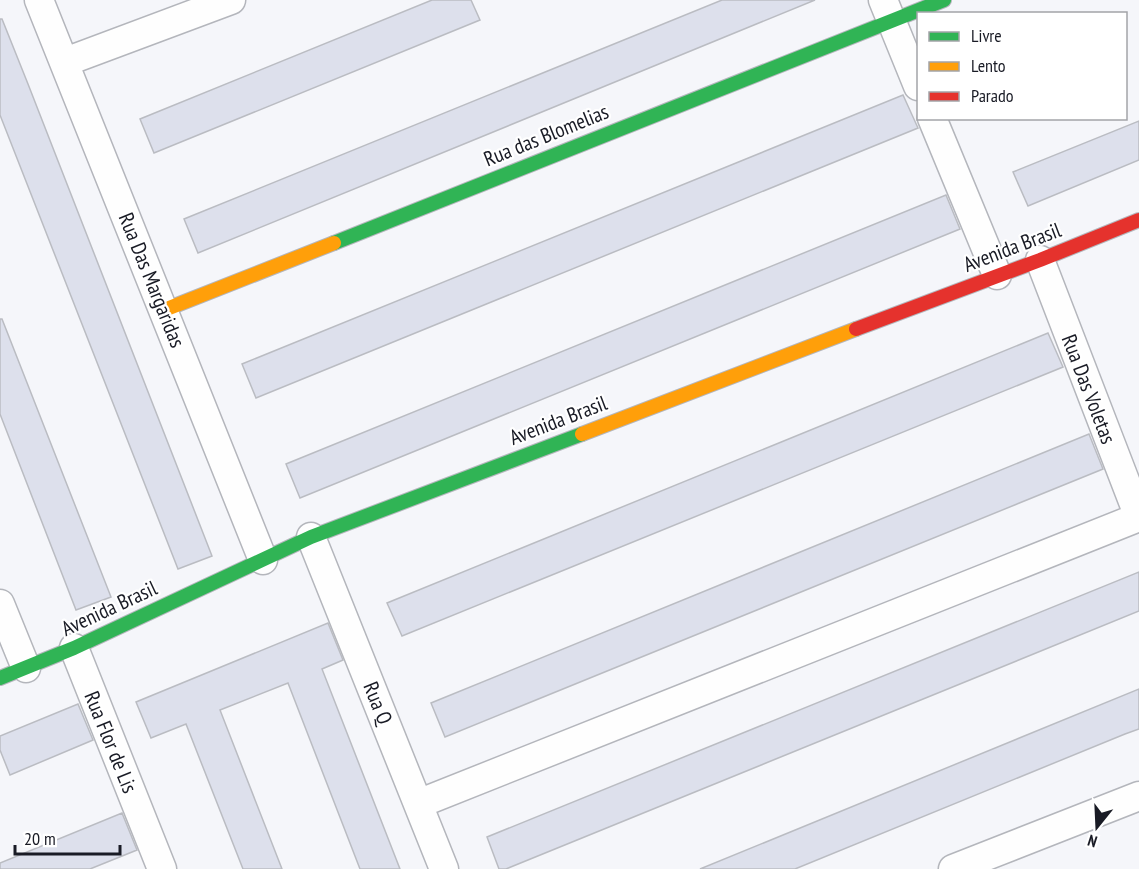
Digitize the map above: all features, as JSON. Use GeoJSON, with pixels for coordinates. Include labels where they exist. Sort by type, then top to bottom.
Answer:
{"type":"FeatureCollection","features":[{"type":"Feature","properties":{"kind":"street","name":"Rua Das Margaridas"},"geometry":{"type":"LineString","coordinates":[[39,0],[264,560]]}},
{"type":"Feature","properties":{"kind":"street"},"geometry":{"type":"LineString","coordinates":[[65,62],[231,0]]}},
{"type":"Feature","properties":{"kind":"street","name":"Rua das Blomelias"},"geometry":{"type":"LineString","coordinates":[[164,310],[887,10],[944,0]]}},
{"type":"Feature","properties":{"kind":"street"},"geometry":{"type":"LineString","coordinates":[[887,10],[917,84]]}},
{"type":"Feature","properties":{"kind":"street"},"geometry":{"type":"LineString","coordinates":[[933,120],[997,275]]}},
{"type":"Feature","properties":{"kind":"street","name":"Avenida Brasil"},"geometry":{"type":"LineString","coordinates":[[13,673],[74,648],[312,537],[1040,260],[1139,220]]}},
{"type":"Feature","properties":{"kind":"street","name":"Rua Das Voletas"},"geometry":{"type":"LineString","coordinates":[[1040,260],[1139,517]]}},
{"type":"Feature","properties":{"kind":"street"},"geometry":{"type":"LineString","coordinates":[[418,804],[1139,517]]}},
{"type":"Feature","properties":{"kind":"street","name":"Rua Q"},"geometry":{"type":"LineString","coordinates":[[312,537],[444,869]]}},
{"type":"Feature","properties":{"kind":"street"},"geometry":{"type":"LineString","coordinates":[[0,604],[13,673]]}},
{"type":"Feature","properties":{"kind":"street","name":"Rua Flor de Lis"},"geometry":{"type":"LineString","coordinates":[[74,648],[162,869]]}},
{"type":"Feature","properties":{"kind":"street"},"geometry":{"type":"LineString","coordinates":[[952,869],[992,861],[1139,796]]}},
{"type":"Feature","properties":{"kind":"building"},"geometry":{"type":"Polygon","coordinates":[[[432,0],[471,0],[480,20],[154,153],[140,119],[432,0]]]}},
{"type":"Feature","properties":{"kind":"building"},"geometry":{"type":"Polygon","coordinates":[[[722,0],[815,0],[198,253],[184,219],[722,0]]]}},
{"type":"Feature","properties":{"kind":"building"},"geometry":{"type":"Polygon","coordinates":[[[0,19],[2,19],[28,84],[212,556],[178,569],[0,115],[0,19]]]}},
{"type":"Feature","properties":{"kind":"building"},"geometry":{"type":"Polygon","coordinates":[[[903,95],[918,128],[256,398],[242,364],[903,95]]]}},
{"type":"Feature","properties":{"kind":"building"},"geometry":{"type":"Polygon","coordinates":[[[1139,121],[1139,160],[1028,206],[1013,172],[1139,121]]]}},
{"type":"Feature","properties":{"kind":"building"},"geometry":{"type":"Polygon","coordinates":[[[946,195],[960,229],[300,498],[286,464],[946,195]]]}},
{"type":"Feature","properties":{"kind":"building"},"geometry":{"type":"Polygon","coordinates":[[[0,319],[2,319],[111,597],[76,610],[0,414],[0,319]]]}},
{"type":"Feature","properties":{"kind":"building"},"geometry":{"type":"Polygon","coordinates":[[[1048,333],[1063,367],[402,636],[387,603],[1048,333]]]}},
{"type":"Feature","properties":{"kind":"building"},"geometry":{"type":"Polygon","coordinates":[[[1089,434],[1103,469],[445,737],[431,703],[1089,434]]]}},
{"type":"Feature","properties":{"kind":"building"},"geometry":{"type":"Polygon","coordinates":[[[1139,572],[1139,611],[506,869],[499,869],[487,837],[1139,572]]]}},
{"type":"Feature","properties":{"kind":"building"},"geometry":{"type":"Polygon","coordinates":[[[328,623],[343,660],[322,669],[400,869],[360,869],[288,683],[220,710],[282,869],[243,869],[186,724],[151,738],[136,702],[328,623]]]}},
{"type":"Feature","properties":{"kind":"building"},"geometry":{"type":"Polygon","coordinates":[[[1139,689],[1139,729],[795,869],[700,869],[1139,689]]]}},
{"type":"Feature","properties":{"kind":"building"},"geometry":{"type":"Polygon","coordinates":[[[78,704],[93,740],[10,775],[0,750],[0,736],[78,704]]]}},
{"type":"Feature","properties":{"kind":"building"},"geometry":{"type":"Polygon","coordinates":[[[122,813],[137,850],[90,869],[0,869],[0,863],[122,813]]]}},
{"type":"Feature","properties":{"kind":"traffic: fast"},"geometry":{"type":"LineString","coordinates":[[334,243],[944,0]]}},
{"type":"Feature","properties":{"kind":"traffic: fast"},"geometry":{"type":"LineString","coordinates":[[0,678],[74,648],[311,537],[582,434]]}},
{"type":"Feature","properties":{"kind":"traffic: slow"},"geometry":{"type":"LineString","coordinates":[[164,310],[334,243]]}},
{"type":"Feature","properties":{"kind":"traffic: slow"},"geometry":{"type":"LineString","coordinates":[[582,434],[856,329]]}},
{"type":"Feature","properties":{"kind":"traffic: jam"},"geometry":{"type":"LineString","coordinates":[[856,329],[1139,220]]}}]}
